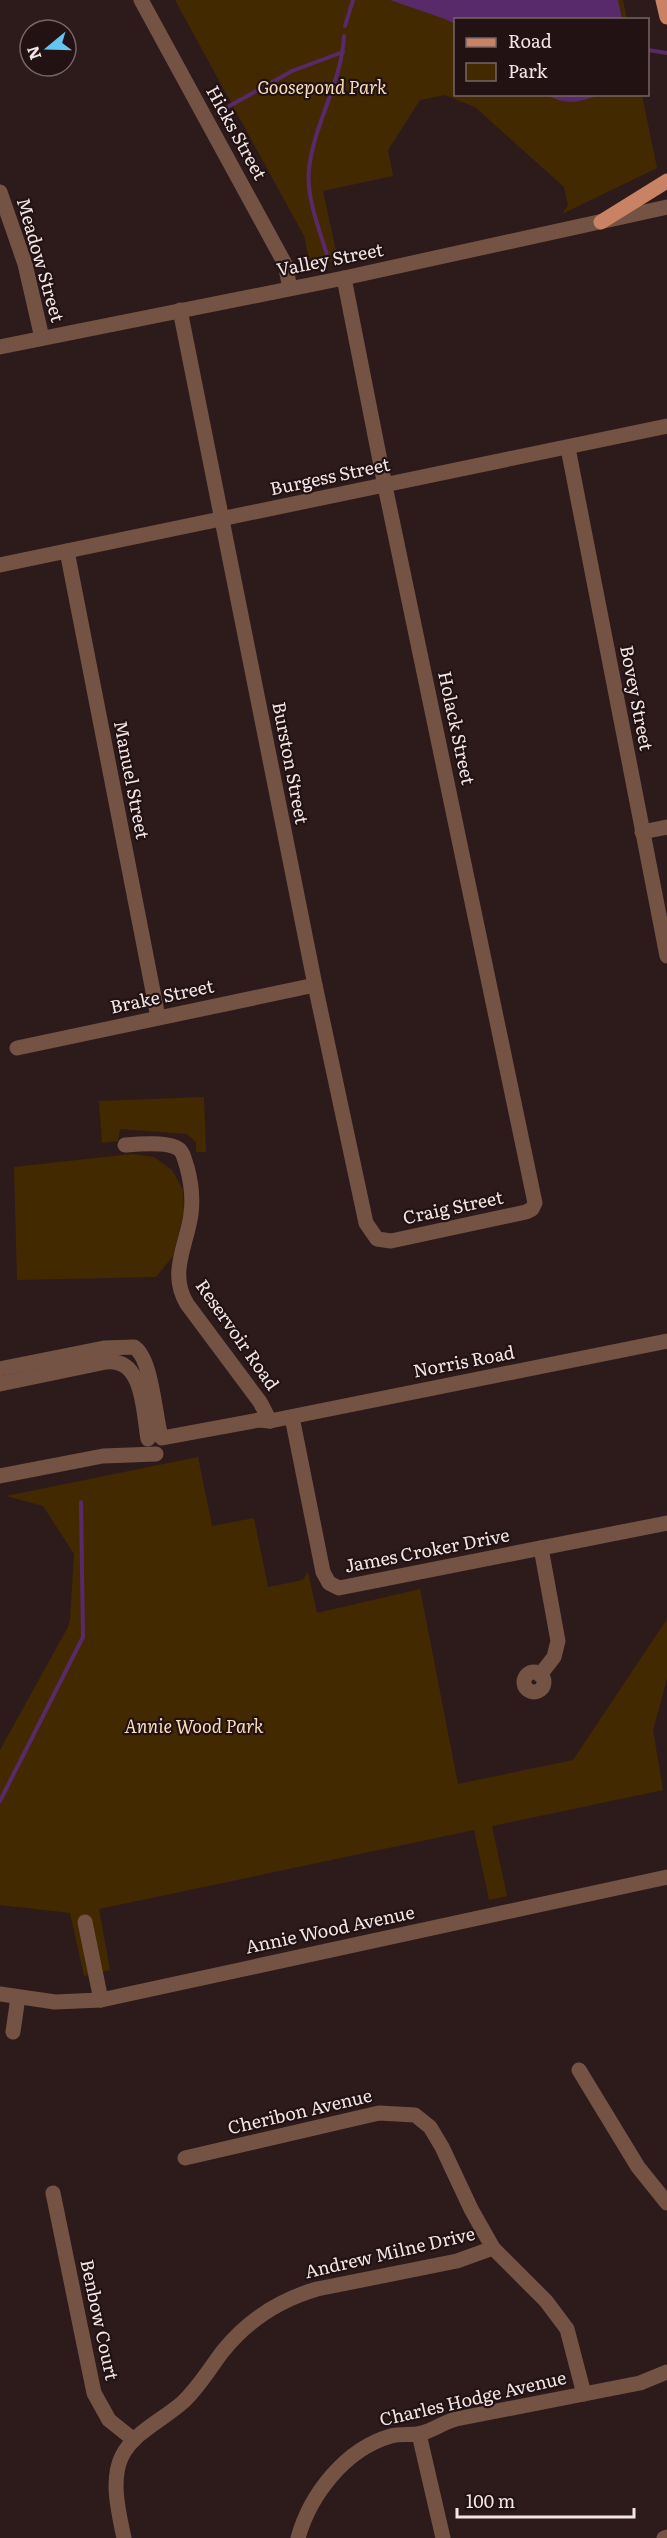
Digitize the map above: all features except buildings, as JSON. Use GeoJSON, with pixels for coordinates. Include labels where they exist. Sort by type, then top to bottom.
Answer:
{"type":"FeatureCollection","features":[{"type":"Feature","properties":{"kind":"main road"},"geometry":{"type":"LineString","coordinates":[[663,0],[667,17]]}},
{"type":"Feature","properties":{"kind":"main road"},"geometry":{"type":"LineString","coordinates":[[601,222],[667,181]]}},
{"type":"Feature","properties":{"kind":"street","name":"Hicks Street"},"geometry":{"type":"LineString","coordinates":[[141,0],[285,264],[290,288]]}},
{"type":"Feature","properties":{"kind":"street","name":"Meadow Street"},"geometry":{"type":"LineString","coordinates":[[0,192],[25,264],[42,338]]}},
{"type":"Feature","properties":{"kind":"street","name":"Valley Street"},"geometry":{"type":"LineString","coordinates":[[0,347],[344,278],[667,207]]}},
{"type":"Feature","properties":{"kind":"street","name":"Holack Street"},"geometry":{"type":"LineString","coordinates":[[344,278],[385,486],[533,1186]]}},
{"type":"Feature","properties":{"kind":"street","name":"Burston Street"},"geometry":{"type":"LineString","coordinates":[[180,310],[315,985],[366,1224]]}},
{"type":"Feature","properties":{"kind":"street","name":"Burgess Street"},"geometry":{"type":"LineString","coordinates":[[0,565],[667,426]]}},
{"type":"Feature","properties":{"kind":"street","name":"Bovey Street"},"geometry":{"type":"LineString","coordinates":[[568,448],[667,956]]}},
{"type":"Feature","properties":{"kind":"street","name":"Manuel Street"},"geometry":{"type":"LineString","coordinates":[[67,551],[158,1017]]}},
{"type":"Feature","properties":{"kind":"street"},"geometry":{"type":"LineString","coordinates":[[642,832],[667,827]]}},
{"type":"Feature","properties":{"kind":"street","name":"Brake Street"},"geometry":{"type":"LineString","coordinates":[[17,1048],[315,985]]}},
{"type":"Feature","properties":{"kind":"street","name":"Reservoir Road"},"geometry":{"type":"LineString","coordinates":[[124,1145],[160,1145],[177,1149],[182,1153],[189,1174],[191,1204],[177,1272],[179,1289],[186,1304],[260,1402],[270,1421]]}},
{"type":"Feature","properties":{"kind":"street","name":"Craig Street"},"geometry":{"type":"LineString","coordinates":[[366,1224],[377,1239],[391,1240],[526,1212],[532,1209],[535,1203],[533,1186]]}},
{"type":"Feature","properties":{"kind":"street","name":"Norris Road"},"geometry":{"type":"LineString","coordinates":[[0,1477],[155,1444],[178,1445],[262,1428],[270,1421],[667,1341]]}},
{"type":"Feature","properties":{"kind":"street"},"geometry":{"type":"LineString","coordinates":[[120,1362],[123,1346]]}},
{"type":"Feature","properties":{"kind":"street"},"geometry":{"type":"LineString","coordinates":[[0,1369],[36,1369],[91,1358],[123,1346],[134,1347],[142,1355],[148,1409],[155,1444]]}},
{"type":"Feature","properties":{"kind":"street"},"geometry":{"type":"LineString","coordinates":[[91,1358],[120,1362],[129,1367],[134,1373],[148,1409]]}},
{"type":"Feature","properties":{"kind":"street"},"geometry":{"type":"LineString","coordinates":[[0,1384],[36,1369]]}},
{"type":"Feature","properties":{"kind":"street","name":"James Croker Drive"},"geometry":{"type":"LineString","coordinates":[[292,1417],[323,1572],[326,1580],[332,1585],[346,1588],[667,1523]]}},
{"type":"Feature","properties":{"kind":"street"},"geometry":{"type":"LineString","coordinates":[[540,1675],[554,1657],[558,1641],[541,1548]]}},
{"type":"Feature","properties":{"kind":"street","name":"Annie Wood Avenue"},"geometry":{"type":"LineString","coordinates":[[0,1994],[55,2002],[101,2000],[667,1877]]}},
{"type":"Feature","properties":{"kind":"street"},"geometry":{"type":"LineString","coordinates":[[86,1922],[101,2000]]}},
{"type":"Feature","properties":{"kind":"street"},"geometry":{"type":"LineString","coordinates":[[13,2032],[18,1997]]}},
{"type":"Feature","properties":{"kind":"street"},"geometry":{"type":"LineString","coordinates":[[579,2070],[638,2167],[667,2203]]}},
{"type":"Feature","properties":{"kind":"street","name":"Cheribon Avenue"},"geometry":{"type":"LineString","coordinates":[[185,2158],[380,2113],[415,2115],[430,2127],[442,2147],[471,2209],[493,2248],[558,2315],[567,2329],[584,2394]]}},
{"type":"Feature","properties":{"kind":"street","name":"Benbow Court"},"geometry":{"type":"LineString","coordinates":[[53,2193],[94,2393],[109,2420],[134,2440]]}},
{"type":"Feature","properties":{"kind":"street","name":"Andrew Milne Drive"},"geometry":{"type":"LineString","coordinates":[[124,2538],[117,2500],[117,2476],[121,2458],[134,2440],[192,2393],[239,2332],[261,2315],[297,2295],[458,2260],[493,2248]]}},
{"type":"Feature","properties":{"kind":"street","name":"Charles Hodge Avenue"},"geometry":{"type":"LineString","coordinates":[[298,2538],[313,2501],[331,2477],[353,2456],[376,2441],[392,2436],[419,2434],[456,2419],[639,2383],[667,2372]]}},
{"type":"Feature","properties":{"kind":"street"},"geometry":{"type":"LineString","coordinates":[[419,2434],[443,2538]]}},
{"type":"Feature","properties":{"kind":"green space","name":"Goosepond Park"},"geometry":{"type":"Polygon","coordinates":[[[175,0],[623,0],[627,18],[454,18],[454,96],[642,96],[657,168],[562,214],[568,205],[564,187],[475,107],[445,95],[420,100],[388,150],[393,176],[323,191],[338,260],[317,265],[309,259],[304,236],[175,0]]]}},
{"type":"Feature","properties":{"kind":"green space"},"geometry":{"type":"Polygon","coordinates":[[[204,1097],[206,1152],[196,1152],[196,1142],[187,1134],[120,1129],[118,1141],[102,1143],[99,1101],[204,1097]]]}},
{"type":"Feature","properties":{"kind":"green space"},"geometry":{"type":"Polygon","coordinates":[[[132,1154],[154,1157],[172,1170],[183,1190],[184,1212],[173,1256],[156,1277],[17,1280],[14,1167],[132,1154]]]}},
{"type":"Feature","properties":{"kind":"green space","name":"Annie Wood Park"},"geometry":{"type":"Polygon","coordinates":[[[198,1457],[212,1526],[254,1518],[268,1587],[303,1580],[308,1572],[317,1613],[420,1589],[458,1784],[573,1760],[667,1619],[667,1679],[653,1730],[663,1790],[492,1826],[507,1896],[489,1900],[474,1830],[99,1909],[110,1970],[84,1976],[70,1913],[0,1905],[0,1750],[68,1627],[74,1554],[43,1506],[6,1496],[198,1457]]]}},
{"type":"Feature","properties":{"kind":"shaded area"},"geometry":{"type":"Polygon","coordinates":[[[390,0],[618,0],[622,18],[454,18],[454,24],[390,0]]]}},
{"type":"Feature","properties":{"kind":"shaded area"},"geometry":{"type":"Polygon","coordinates":[[[550,96],[595,96],[572,102],[550,96]]]}},
{"type":"Feature","properties":{"kind":"waterway"},"geometry":{"type":"LineString","coordinates":[[345,26],[353,0]]}},
{"type":"Feature","properties":{"kind":"waterway"},"geometry":{"type":"LineString","coordinates":[[328,258],[312,203],[309,169],[316,135],[338,70],[344,36]]}},
{"type":"Feature","properties":{"kind":"waterway"},"geometry":{"type":"LineString","coordinates":[[649,50],[667,53]]}},
{"type":"Feature","properties":{"kind":"waterway"},"geometry":{"type":"LineString","coordinates":[[217,113],[292,71],[343,52]]}},
{"type":"Feature","properties":{"kind":"waterway"},"geometry":{"type":"LineString","coordinates":[[0,1801],[83,1637],[81,1502]]}}]}
